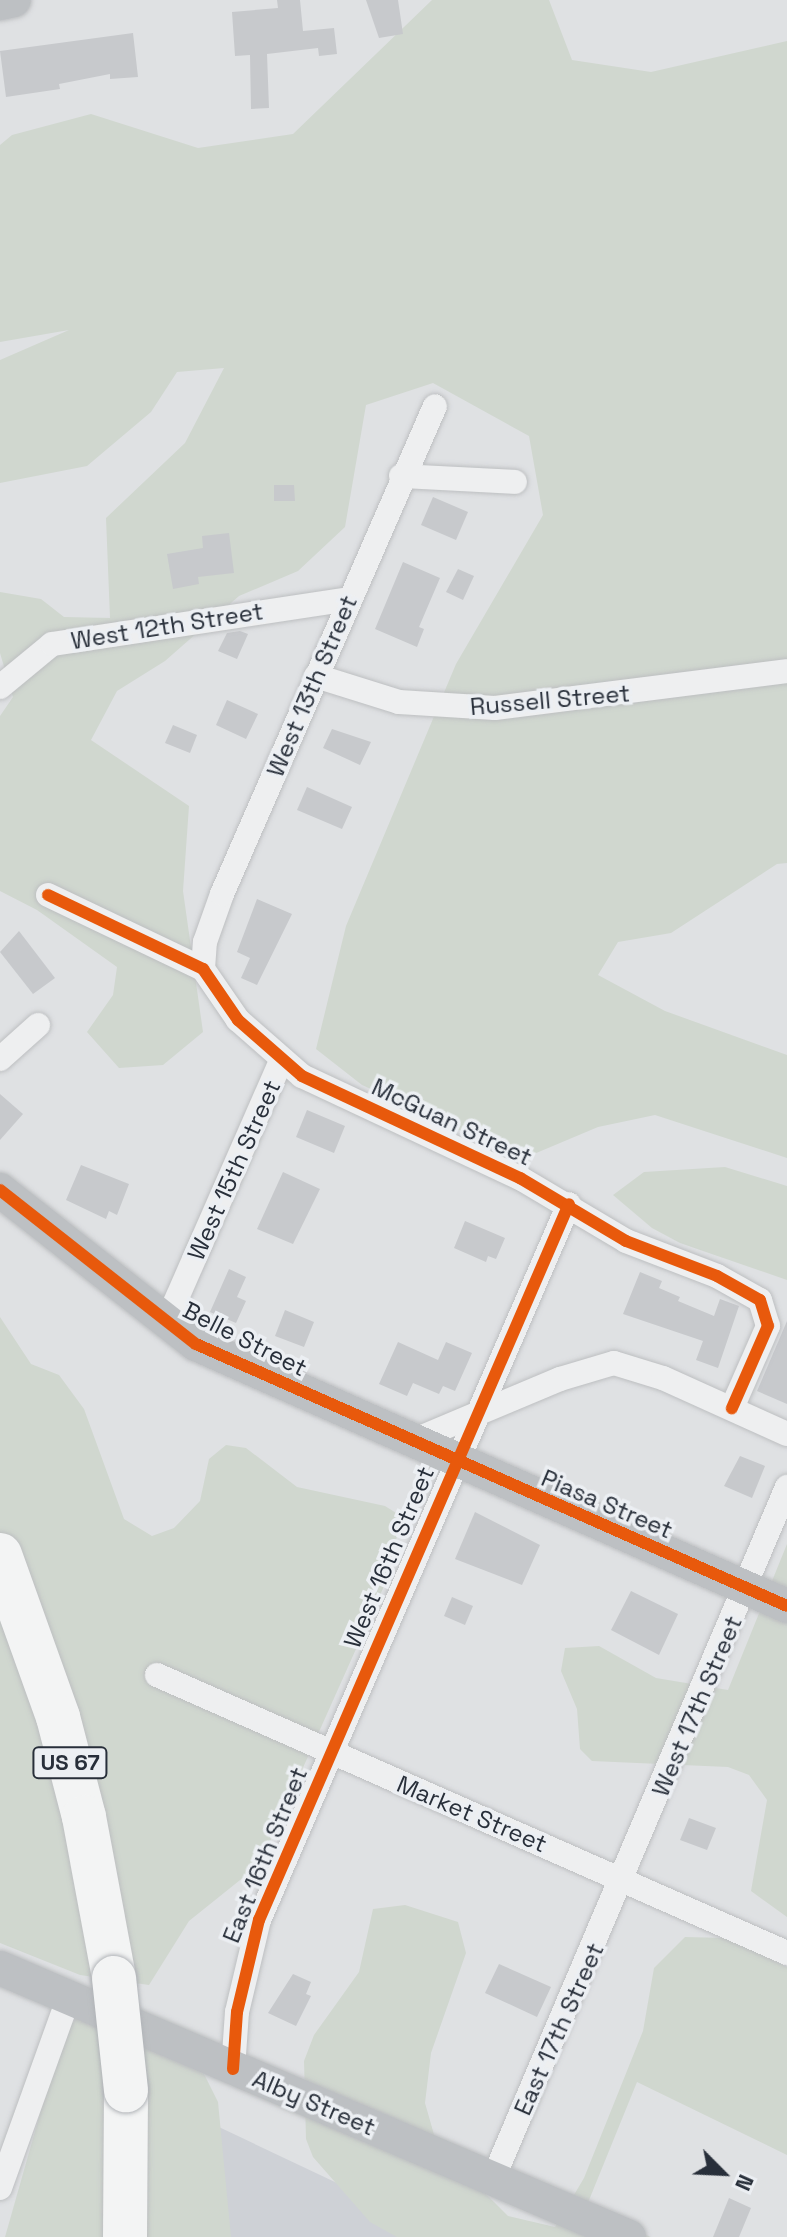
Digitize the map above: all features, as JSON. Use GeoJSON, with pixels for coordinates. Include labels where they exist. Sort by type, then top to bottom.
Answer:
{"type":"FeatureCollection","features":[{"type":"Feature","properties":{"kind":"highway","name":"US 67"},"geometry":{"type":"LineString","coordinates":[[0,1555],[58,1717],[84,1817],[114,1978],[126,2090],[125,2237]]}},
{"type":"Feature","properties":{"kind":"street"},"geometry":{"type":"LineString","coordinates":[[0,3],[14,0]]}},
{"type":"Feature","properties":{"kind":"street","name":"West 13th Street"},"geometry":{"type":"LineString","coordinates":[[203,969],[205,942],[222,894],[401,476],[435,406]]}},
{"type":"Feature","properties":{"kind":"street"},"geometry":{"type":"LineString","coordinates":[[401,476],[515,482]]}},
{"type":"Feature","properties":{"kind":"street","name":"West 12th Street"},"geometry":{"type":"LineString","coordinates":[[0,687],[52,644],[349,599]]}},
{"type":"Feature","properties":{"kind":"street","name":"Russell Street"},"geometry":{"type":"LineString","coordinates":[[316,676],[399,702],[495,708],[787,671]]}},
{"type":"Feature","properties":{"kind":"street"},"geometry":{"type":"LineString","coordinates":[[48,895],[203,969]]}},
{"type":"Feature","properties":{"kind":"street","name":"McGuan Street"},"geometry":{"type":"LineString","coordinates":[[203,969],[238,1020],[281,1061],[569,1204],[626,1241],[717,1276],[766,1307],[768,1326],[732,1408]]}},
{"type":"Feature","properties":{"kind":"street"},"geometry":{"type":"LineString","coordinates":[[0,1059],[38,1025]]}},
{"type":"Feature","properties":{"kind":"street","name":"West 15th Street"},"geometry":{"type":"LineString","coordinates":[[166,1323],[281,1061]]}},
{"type":"Feature","properties":{"kind":"street","name":"Belle Street"},"geometry":{"type":"LineString","coordinates":[[0,1190],[196,1344],[410,1442]]}},
{"type":"Feature","properties":{"kind":"street","name":"West 16th Street"},"geometry":{"type":"LineString","coordinates":[[329,1754],[474,1415],[569,1204]]}},
{"type":"Feature","properties":{"kind":"street"},"geometry":{"type":"LineString","coordinates":[[410,1442],[571,1374],[614,1363],[663,1378],[787,1434]]}},
{"type":"Feature","properties":{"kind":"street","name":"Piasa Street"},"geometry":{"type":"LineString","coordinates":[[410,1442],[787,1606]]}},
{"type":"Feature","properties":{"kind":"street","name":"West 17th Street"},"geometry":{"type":"LineString","coordinates":[[624,1880],[787,1487]]}},
{"type":"Feature","properties":{"kind":"street","name":"Market Street"},"geometry":{"type":"LineString","coordinates":[[157,1675],[329,1754],[787,1953]]}},
{"type":"Feature","properties":{"kind":"street","name":"East 16th Street"},"geometry":{"type":"LineString","coordinates":[[233,2069],[248,1953],[329,1754]]}},
{"type":"Feature","properties":{"kind":"street","name":"East 17th Street"},"geometry":{"type":"LineString","coordinates":[[493,2179],[624,1880]]}},
{"type":"Feature","properties":{"kind":"street","name":"Alby Street"},"geometry":{"type":"LineString","coordinates":[[0,1968],[629,2237]]}},
{"type":"Feature","properties":{"kind":"street"},"geometry":{"type":"LineString","coordinates":[[0,2188],[68,1999]]}},
{"type":"Feature","properties":{"kind":"shaded area"},"geometry":{"type":"Polygon","coordinates":[[[432,0],[549,0],[572,60],[651,72],[787,41],[787,863],[777,864],[671,933],[618,942],[598,975],[665,1011],[787,1055],[787,1158],[655,1115],[598,1127],[522,1159],[362,1085],[316,1049],[346,926],[456,664],[543,515],[529,436],[433,383],[366,405],[345,527],[298,571],[239,596],[165,661],[117,691],[91,740],[189,806],[183,891],[203,1032],[163,1065],[119,1068],[87,1032],[113,995],[117,967],[37,910],[0,891],[0,716],[13,697],[0,653],[0,592],[41,599],[64,617],[110,618],[106,518],[185,443],[224,368],[177,372],[151,412],[87,466],[0,483],[0,360],[69,330],[0,342],[0,145],[12,135],[91,114],[198,148],[293,134],[432,0]]]}},
{"type":"Feature","properties":{"kind":"shaded area"},"geometry":{"type":"Polygon","coordinates":[[[725,1167],[787,1186],[787,1280],[680,1243],[652,1228],[613,1195],[644,1172],[725,1167]]]}},
{"type":"Feature","properties":{"kind":"shaded area"},"geometry":{"type":"Polygon","coordinates":[[[0,1317],[31,1364],[59,1375],[84,1409],[124,1519],[152,1536],[174,1528],[200,1501],[209,1459],[226,1445],[246,1448],[297,1487],[385,1506],[401,1516],[389,1575],[260,1864],[189,1921],[149,1985],[80,1975],[0,1943],[0,1317]]]}},
{"type":"Feature","properties":{"kind":"shaded area"},"geometry":{"type":"Polygon","coordinates":[[[787,1544],[787,1917],[751,1891],[767,1800],[749,1775],[728,1767],[592,1761],[580,1749],[577,1709],[561,1671],[565,1648],[599,1646],[656,1678],[728,1690],[787,1544]]]}},
{"type":"Feature","properties":{"kind":"shaded area"},"geometry":{"type":"Polygon","coordinates":[[[405,1905],[458,1922],[466,1953],[431,2053],[425,2103],[437,2145],[508,2216],[555,2227],[584,2178],[643,2031],[654,1968],[685,1937],[726,1938],[787,1967],[787,2155],[637,2082],[585,2210],[651,2237],[397,2237],[370,2222],[313,2157],[306,2139],[304,2061],[314,2035],[359,1972],[373,1909],[405,1905]]]}},
{"type":"Feature","properties":{"kind":"shaded area"},"geometry":{"type":"Polygon","coordinates":[[[77,2017],[204,2074],[218,2102],[231,2237],[5,2237],[61,2040],[77,2017]]]}},
{"type":"Feature","properties":{"kind":"shaded area"},"geometry":{"type":"Polygon","coordinates":[[[185,2111],[428,2226],[434,2237],[189,2237],[185,2111]]]}},
{"type":"Feature","properties":{"kind":"building"},"geometry":{"type":"Polygon","coordinates":[[[277,0],[300,0],[303,31],[334,28],[337,54],[319,56],[318,48],[267,54],[269,108],[251,109],[250,55],[235,56],[232,12],[278,8],[277,0]]]}},
{"type":"Feature","properties":{"kind":"building"},"geometry":{"type":"Polygon","coordinates":[[[366,0],[398,0],[403,34],[379,38],[366,0]]]}},
{"type":"Feature","properties":{"kind":"building"},"geometry":{"type":"Polygon","coordinates":[[[133,33],[138,77],[110,79],[110,74],[59,84],[60,89],[6,97],[0,51],[133,33]]]}},
{"type":"Feature","properties":{"kind":"building"},"geometry":{"type":"Polygon","coordinates":[[[274,485],[294,485],[295,501],[274,501],[274,485]]]}},
{"type":"Feature","properties":{"kind":"building"},"geometry":{"type":"Polygon","coordinates":[[[433,497],[468,512],[456,540],[421,525],[433,497]]]}},
{"type":"Feature","properties":{"kind":"building"},"geometry":{"type":"Polygon","coordinates":[[[229,533],[234,573],[198,577],[199,584],[173,589],[167,554],[203,548],[202,536],[229,533]]]}},
{"type":"Feature","properties":{"kind":"building"},"geometry":{"type":"Polygon","coordinates":[[[403,562],[440,578],[419,627],[424,629],[417,647],[375,629],[403,562]]]}},
{"type":"Feature","properties":{"kind":"building"},"geometry":{"type":"Polygon","coordinates":[[[458,569],[474,576],[463,600],[446,592],[458,569]]]}},
{"type":"Feature","properties":{"kind":"building"},"geometry":{"type":"Polygon","coordinates":[[[240,631],[248,634],[237,659],[218,651],[227,633],[240,631]]]}},
{"type":"Feature","properties":{"kind":"building"},"geometry":{"type":"Polygon","coordinates":[[[227,700],[258,714],[246,739],[216,725],[227,700]]]}},
{"type":"Feature","properties":{"kind":"building"},"geometry":{"type":"Polygon","coordinates":[[[173,725],[197,735],[190,753],[165,743],[173,725]]]}},
{"type":"Feature","properties":{"kind":"building"},"geometry":{"type":"Polygon","coordinates":[[[332,729],[371,742],[360,765],[323,748],[332,729]]]}},
{"type":"Feature","properties":{"kind":"building"},"geometry":{"type":"Polygon","coordinates":[[[307,787],[352,807],[342,829],[297,810],[307,787]]]}},
{"type":"Feature","properties":{"kind":"building"},"geometry":{"type":"Polygon","coordinates":[[[257,899],[292,914],[257,985],[241,978],[250,958],[237,952],[257,899]]]}},
{"type":"Feature","properties":{"kind":"building"},"geometry":{"type":"Polygon","coordinates":[[[19,931],[55,978],[33,994],[0,952],[19,931]]]}},
{"type":"Feature","properties":{"kind":"building"},"geometry":{"type":"Polygon","coordinates":[[[0,1094],[23,1114],[0,1140],[0,1094]]]}},
{"type":"Feature","properties":{"kind":"building"},"geometry":{"type":"Polygon","coordinates":[[[307,1110],[345,1126],[334,1153],[296,1137],[307,1110]]]}},
{"type":"Feature","properties":{"kind":"building"},"geometry":{"type":"Polygon","coordinates":[[[81,1165],[129,1184],[117,1215],[109,1211],[106,1219],[66,1200],[81,1165]]]}},
{"type":"Feature","properties":{"kind":"building"},"geometry":{"type":"Polygon","coordinates":[[[283,1172],[320,1189],[293,1244],[257,1229],[283,1172]]]}},
{"type":"Feature","properties":{"kind":"building"},"geometry":{"type":"Polygon","coordinates":[[[465,1221],[505,1238],[496,1259],[488,1256],[486,1262],[454,1248],[465,1221]]]}},
{"type":"Feature","properties":{"kind":"building"},"geometry":{"type":"Polygon","coordinates":[[[229,1269],[246,1277],[237,1297],[246,1301],[236,1323],[210,1312],[229,1269]]]}},
{"type":"Feature","properties":{"kind":"building"},"geometry":{"type":"Polygon","coordinates":[[[640,1272],[662,1281],[659,1288],[680,1297],[678,1301],[714,1316],[720,1299],[739,1306],[718,1368],[696,1360],[703,1341],[623,1314],[640,1272]]]}},
{"type":"Feature","properties":{"kind":"building"},"geometry":{"type":"Polygon","coordinates":[[[285,1310],[314,1322],[304,1347],[275,1336],[285,1310]]]}},
{"type":"Feature","properties":{"kind":"building"},"geometry":{"type":"Polygon","coordinates":[[[787,1321],[787,1404],[757,1391],[787,1321]]]}},
{"type":"Feature","properties":{"kind":"building"},"geometry":{"type":"Polygon","coordinates":[[[398,1342],[438,1360],[446,1342],[472,1353],[455,1391],[443,1386],[439,1394],[413,1383],[407,1396],[379,1384],[398,1342]]]}},
{"type":"Feature","properties":{"kind":"building"},"geometry":{"type":"Polygon","coordinates":[[[740,1456],[765,1466],[752,1498],[724,1486],[740,1456]]]}},
{"type":"Feature","properties":{"kind":"building"},"geometry":{"type":"Polygon","coordinates":[[[475,1512],[540,1545],[522,1585],[455,1559],[475,1512]]]}},
{"type":"Feature","properties":{"kind":"building"},"geometry":{"type":"Polygon","coordinates":[[[631,1591],[678,1614],[659,1655],[611,1630],[631,1591]]]}},
{"type":"Feature","properties":{"kind":"building"},"geometry":{"type":"Polygon","coordinates":[[[452,1597],[473,1606],[465,1625],[444,1616],[452,1597]]]}},
{"type":"Feature","properties":{"kind":"building"},"geometry":{"type":"Polygon","coordinates":[[[689,1818],[716,1828],[707,1850],[680,1840],[689,1818]]]}},
{"type":"Feature","properties":{"kind":"building"},"geometry":{"type":"Polygon","coordinates":[[[499,1964],[551,1987],[537,2017],[485,1993],[499,1964]]]}},
{"type":"Feature","properties":{"kind":"building"},"geometry":{"type":"Polygon","coordinates":[[[293,1974],[311,1982],[306,1994],[311,1996],[296,2026],[268,2013],[293,1974]]]}},
{"type":"Feature","properties":{"kind":"building"},"geometry":{"type":"Polygon","coordinates":[[[729,2198],[751,2208],[739,2237],[713,2237],[729,2198]]]}},
{"type":"Feature","properties":{"kind":"cycle path"},"geometry":{"type":"LineString","coordinates":[[48,895],[203,969],[238,1020],[302,1076],[520,1178],[626,1241],[717,1276],[760,1300],[768,1326],[732,1408]]}},
{"type":"Feature","properties":{"kind":"cycle path"},"geometry":{"type":"LineString","coordinates":[[0,1190],[196,1344],[787,1606]]}},
{"type":"Feature","properties":{"kind":"cycle path"},"geometry":{"type":"LineString","coordinates":[[233,2069],[237,2012],[259,1920],[569,1204]]}}]}
